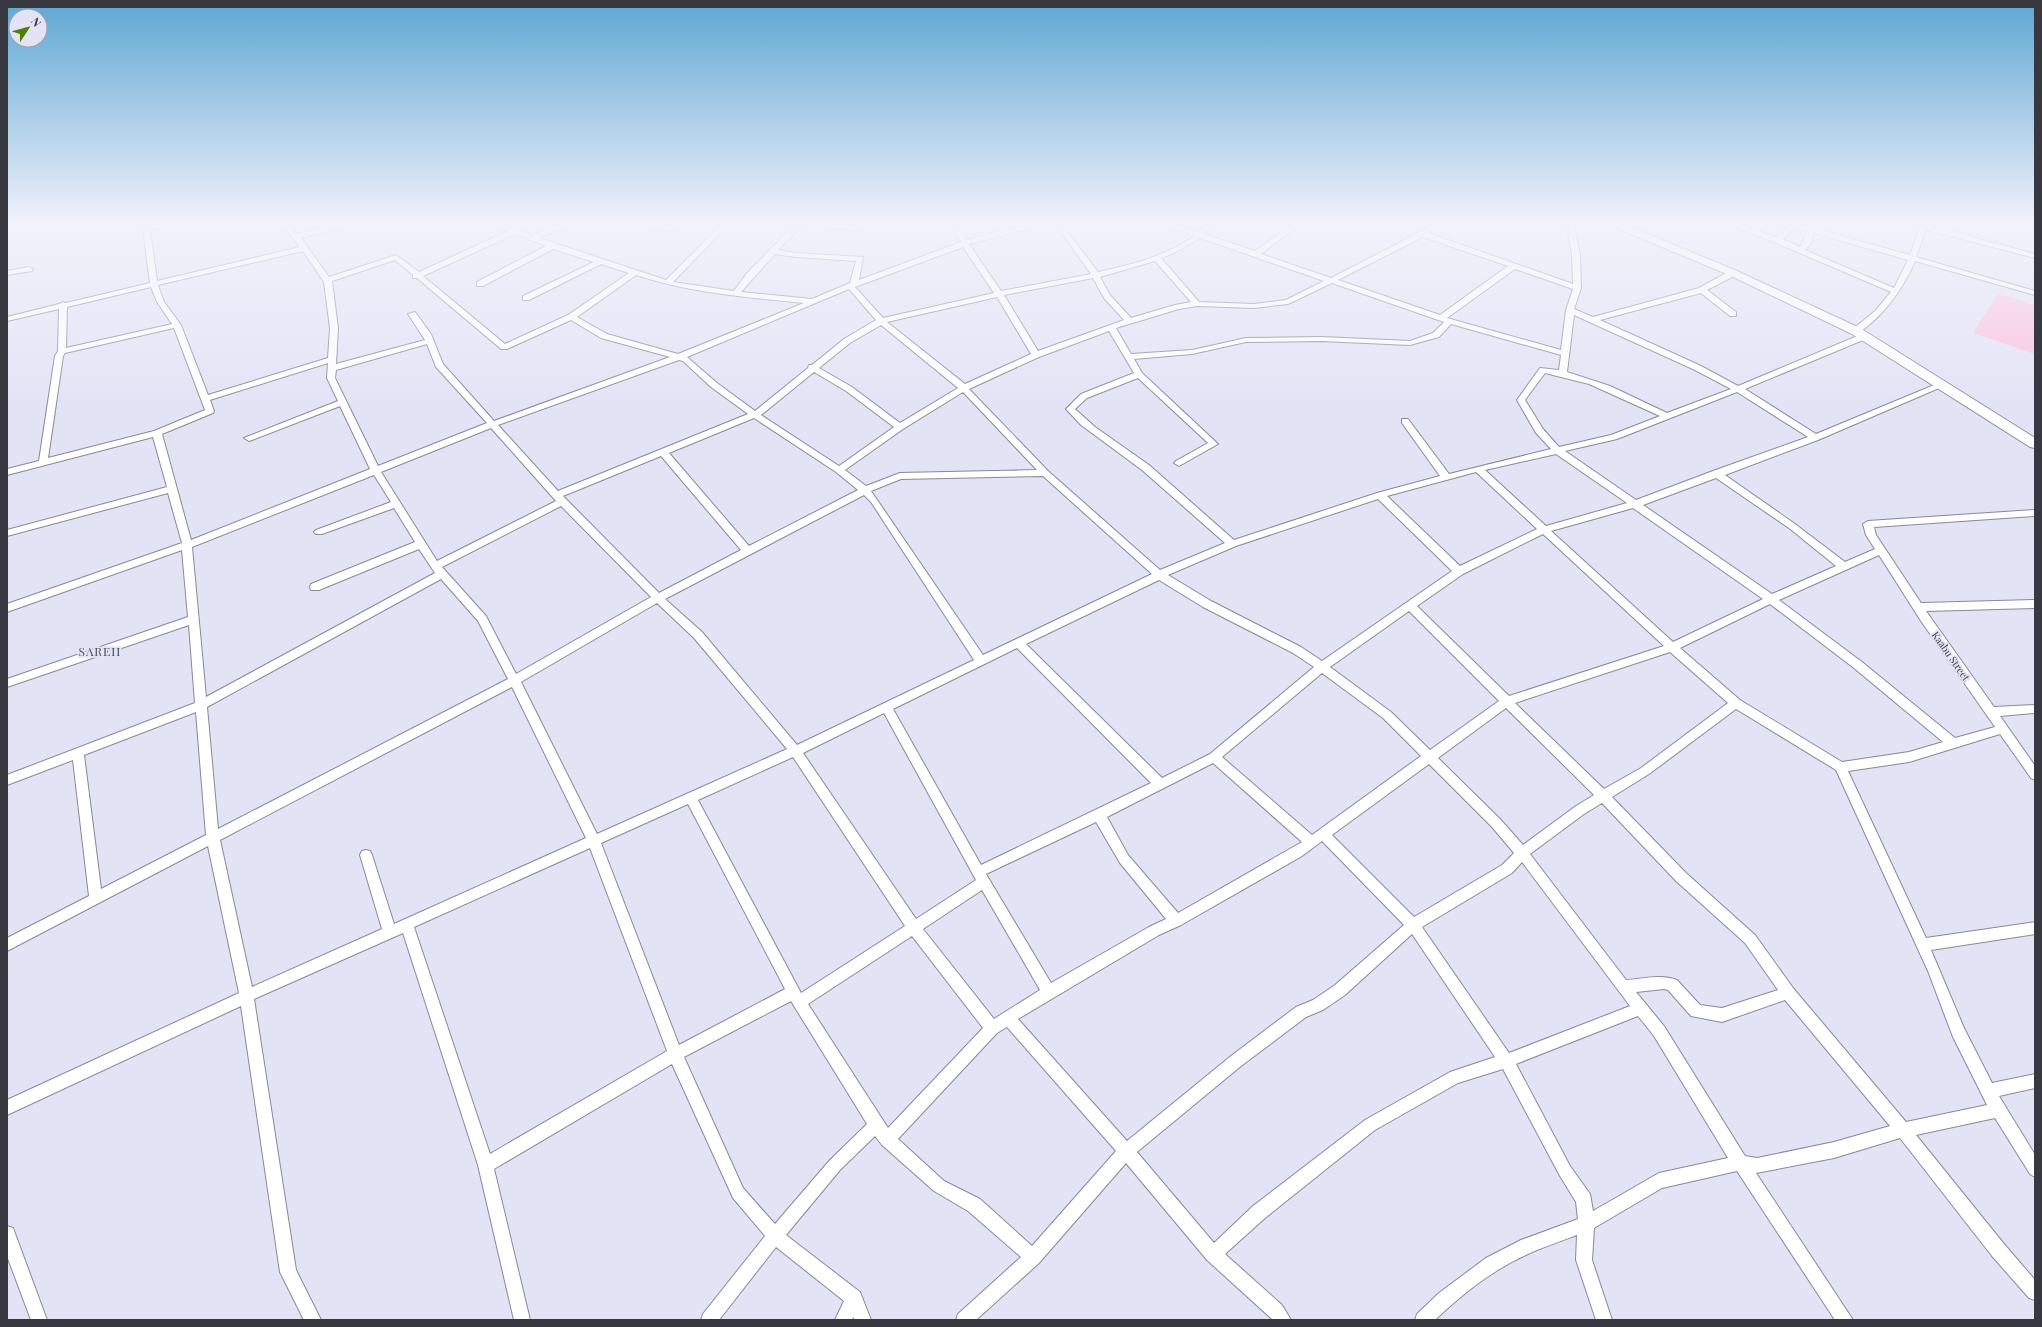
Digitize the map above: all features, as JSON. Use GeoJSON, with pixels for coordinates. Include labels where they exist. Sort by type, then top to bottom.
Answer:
{"type":"FeatureCollection","features":[{"type":"Feature","properties":{"kind":"street"},"geometry":{"type":"LineString","coordinates":[[7,319],[63,304],[157,284]]}},
{"type":"Feature","properties":{"kind":"street"},"geometry":{"type":"LineString","coordinates":[[328,284],[334,328],[332,378],[376,471],[396,504],[438,570],[482,619],[594,841],[675,1054],[738,1193],[775,1236],[854,1298],[863,1320]]}},
{"type":"Feature","properties":{"kind":"street"},"geometry":{"type":"LineString","coordinates":[[426,284],[504,346],[570,317],[619,284]]}},
{"type":"Feature","properties":{"kind":"street"},"geometry":{"type":"LineString","coordinates":[[526,298],[555,284]]}},
{"type":"Feature","properties":{"kind":"street"},"geometry":{"type":"LineString","coordinates":[[672,284],[710,291],[811,301]]}},
{"type":"Feature","properties":{"kind":"street"},"geometry":{"type":"LineString","coordinates":[[736,293],[743,284]]}},
{"type":"Feature","properties":{"kind":"street"},"geometry":{"type":"LineString","coordinates":[[850,286],[854,284]]}},
{"type":"Feature","properties":{"kind":"street"},"geometry":{"type":"LineString","coordinates":[[7,608],[187,545],[493,424],[771,321],[811,301],[856,284]]}},
{"type":"Feature","properties":{"kind":"street"},"geometry":{"type":"LineString","coordinates":[[993,284],[1036,355]]}},
{"type":"Feature","properties":{"kind":"street"},"geometry":{"type":"LineString","coordinates":[[7,780],[78,754],[202,705],[438,570],[559,498],[663,452],[755,415],[812,367],[847,341],[881,321],[1048,284]]}},
{"type":"Feature","properties":{"kind":"street"},"geometry":{"type":"LineString","coordinates":[[1100,284],[1107,296],[1130,322]]}},
{"type":"Feature","properties":{"kind":"street"},"geometry":{"type":"LineString","coordinates":[[1180,284],[1197,304]]}},
{"type":"Feature","properties":{"kind":"street"},"geometry":{"type":"LineString","coordinates":[[839,470],[900,427],[964,388],[1036,355],[1111,327],[1178,308],[1197,304],[1254,306],[1288,302],[1326,284]]}},
{"type":"Feature","properties":{"kind":"street"},"geometry":{"type":"LineString","coordinates":[[1336,284],[1449,321],[1565,354]]}},
{"type":"Feature","properties":{"kind":"street"},"geometry":{"type":"LineString","coordinates":[[1441,318],[1489,284]]}},
{"type":"Feature","properties":{"kind":"street"},"geometry":{"type":"LineString","coordinates":[[1565,284],[1577,288]]}},
{"type":"Feature","properties":{"kind":"street"},"geometry":{"type":"LineString","coordinates":[[1563,374],[1570,310],[1577,284]]}},
{"type":"Feature","properties":{"kind":"street"},"geometry":{"type":"LineString","coordinates":[[1592,320],[1702,290],[1713,284]]}},
{"type":"Feature","properties":{"kind":"street"},"geometry":{"type":"LineString","coordinates":[[1756,284],[1860,333],[2035,444]]}},
{"type":"Feature","properties":{"kind":"street"},"geometry":{"type":"LineString","coordinates":[[1879,284],[1895,291]]}},
{"type":"Feature","properties":{"kind":"street"},"geometry":{"type":"LineString","coordinates":[[7,1108],[247,996],[795,751],[1160,575],[1232,544],[1380,495],[1478,469],[1614,437],[1738,389],[1860,333],[1895,291],[1899,284]]}},
{"type":"Feature","properties":{"kind":"street"},"geometry":{"type":"LineString","coordinates":[[2002,284],[2035,293]]}},
{"type":"Feature","properties":{"kind":"street"},"geometry":{"type":"LineString","coordinates":[[7,472],[157,433],[210,411],[177,326],[169,317],[153,285]]}},
{"type":"Feature","properties":{"kind":"street"},"geometry":{"type":"LineString","coordinates":[[850,286],[881,321],[964,388],[1046,473],[1160,575],[1207,604],[1297,650],[1322,667],[1387,715],[1496,823],[1522,853],[1658,1031],[1740,1163],[1845,1320]]}},
{"type":"Feature","properties":{"kind":"street"},"geometry":{"type":"LineString","coordinates":[[1702,290],[1733,314]]}},
{"type":"Feature","properties":{"kind":"street"},"geometry":{"type":"LineString","coordinates":[[62,352],[63,304]]}},
{"type":"Feature","properties":{"kind":"street"},"geometry":{"type":"LineString","coordinates":[[1570,310],[1698,368],[1738,389],[1815,438]]}},
{"type":"Feature","properties":{"kind":"street"},"geometry":{"type":"LineString","coordinates":[[412,314],[429,341],[439,366],[559,498],[658,598],[698,635],[795,751],[914,928],[992,1028]]}},
{"type":"Feature","properties":{"kind":"street"},"geometry":{"type":"LineString","coordinates":[[570,317],[604,336],[686,359],[714,385],[755,415],[839,470],[865,490],[874,500],[981,661]]}},
{"type":"Feature","properties":{"kind":"street"},"geometry":{"type":"LineString","coordinates":[[1128,357],[1192,352],[1246,340],[1321,339],[1410,343],[1436,335],[1449,321]]}},
{"type":"Feature","properties":{"kind":"street"},"geometry":{"type":"LineString","coordinates":[[43,463],[58,356],[62,352],[177,326]]}},
{"type":"Feature","properties":{"kind":"street"},"geometry":{"type":"LineString","coordinates":[[1111,327],[1139,374],[1213,444],[1179,463]]}},
{"type":"Feature","properties":{"kind":"street"},"geometry":{"type":"LineString","coordinates":[[206,398],[332,363],[429,341]]}},
{"type":"Feature","properties":{"kind":"street"},"geometry":{"type":"LineString","coordinates":[[812,367],[849,389],[900,427]]}},
{"type":"Feature","properties":{"kind":"street"},"geometry":{"type":"LineString","coordinates":[[1668,417],[1617,391],[1588,379],[1543,370],[1521,400],[1539,431],[1557,450],[1772,599],[1858,665],[1954,744]]}},
{"type":"Feature","properties":{"kind":"street"},"geometry":{"type":"LineString","coordinates":[[1139,374],[1084,396],[1070,409],[1080,420],[1133,457],[1197,509],[1232,544]]}},
{"type":"Feature","properties":{"kind":"street"},"geometry":{"type":"LineString","coordinates":[[486,1165],[675,1054],[797,997],[914,928],[981,877],[1214,757],[1322,667],[1459,571],[1546,529],[1636,504],[1716,473],[1815,438],[1942,385]]}},
{"type":"Feature","properties":{"kind":"street"},"geometry":{"type":"LineString","coordinates":[[249,438],[343,402]]}},
{"type":"Feature","properties":{"kind":"street"},"geometry":{"type":"LineString","coordinates":[[1405,421],[1446,477]]}},
{"type":"Feature","properties":{"kind":"street"},"geometry":{"type":"LineString","coordinates":[[157,433],[187,545],[213,838],[247,996],[288,1272],[313,1320]]}},
{"type":"Feature","properties":{"kind":"street"},"geometry":{"type":"LineString","coordinates":[[663,452],[719,520],[748,552]]}},
{"type":"Feature","properties":{"kind":"street"},"geometry":{"type":"LineString","coordinates":[[1478,469],[1546,529],[1672,647],[1736,703],[1840,767],[1921,945],[1934,970],[1958,1032],[1998,1110],[2035,1169]]}},
{"type":"Feature","properties":{"kind":"street"},"geometry":{"type":"LineString","coordinates":[[7,944],[514,681],[658,598],[865,490],[900,476],[1046,473]]}},
{"type":"Feature","properties":{"kind":"street"},"geometry":{"type":"LineString","coordinates":[[1716,473],[1792,526],[1844,568]]}},
{"type":"Feature","properties":{"kind":"street"},"geometry":{"type":"LineString","coordinates":[[7,533],[172,489]]}},
{"type":"Feature","properties":{"kind":"street"},"geometry":{"type":"LineString","coordinates":[[1380,495],[1459,571]]}},
{"type":"Feature","properties":{"kind":"street"},"geometry":{"type":"LineString","coordinates":[[319,532],[396,504]]}},
{"type":"Feature","properties":{"kind":"street","name":"Kaabu Street"},"geometry":{"type":"LineString","coordinates":[[2035,513],[1868,524],[1871,535],[1918,607],[2035,775]]}},
{"type":"Feature","properties":{"kind":"street"},"geometry":{"type":"LineString","coordinates":[[315,587],[421,544]]}},
{"type":"Feature","properties":{"kind":"street"},"geometry":{"type":"LineString","coordinates":[[887,1140],[992,1028],[1009,1019],[1049,992],[1154,931],[1176,921],[1291,856],[1507,701],[1672,647],[1772,599],[1844,568],[1881,550]]}},
{"type":"Feature","properties":{"kind":"street"},"geometry":{"type":"LineString","coordinates":[[1918,607],[2035,604]]}},
{"type":"Feature","properties":{"kind":"street"},"geometry":{"type":"LineString","coordinates":[[1409,605],[1604,797],[1681,877],[1750,939],[1788,993],[1903,1130],[1998,1250],[2035,1292]]}},
{"type":"Feature","properties":{"kind":"street"},"geometry":{"type":"LineString","coordinates":[[7,683],[194,619]]}},
{"type":"Feature","properties":{"kind":"street"},"geometry":{"type":"LineString","coordinates":[[1018,643],[1160,784]]}},
{"type":"Feature","properties":{"kind":"street"},"geometry":{"type":"LineString","coordinates":[[964,1320],[1033,1257],[1126,1151],[1236,1061],[1301,1012],[1318,1005],[1340,990],[1413,925],[1507,869],[1522,853],[1580,810],[1604,797],[1645,770],[1736,703]]}},
{"type":"Feature","properties":{"kind":"street"},"geometry":{"type":"LineString","coordinates":[[886,707],[981,877],[1049,992]]}},
{"type":"Feature","properties":{"kind":"street"},"geometry":{"type":"LineString","coordinates":[[1990,712],[2035,709]]}},
{"type":"Feature","properties":{"kind":"street"},"geometry":{"type":"LineString","coordinates":[[1840,767],[1909,758],[2003,729]]}},
{"type":"Feature","properties":{"kind":"street"},"geometry":{"type":"LineString","coordinates":[[78,754],[96,899]]}},
{"type":"Feature","properties":{"kind":"street"},"geometry":{"type":"LineString","coordinates":[[1214,757],[1317,838],[1413,925],[1506,1061],[1565,1171],[1584,1200],[1586,1224],[1584,1260],[1604,1320]]}},
{"type":"Feature","properties":{"kind":"street"},"geometry":{"type":"LineString","coordinates":[[691,798],[797,997],[876,1125],[887,1140],[939,1186],[974,1205],[1033,1257]]}},
{"type":"Feature","properties":{"kind":"street"},"geometry":{"type":"LineString","coordinates":[[1099,815],[1124,859],[1176,921]]}},
{"type":"Feature","properties":{"kind":"street"},"geometry":{"type":"LineString","coordinates":[[366,855],[390,932]]}},
{"type":"Feature","properties":{"kind":"street"},"geometry":{"type":"LineString","coordinates":[[407,925],[486,1165],[522,1320]]}},
{"type":"Feature","properties":{"kind":"street"},"geometry":{"type":"LineString","coordinates":[[1921,945],[2035,928]]}},
{"type":"Feature","properties":{"kind":"street"},"geometry":{"type":"LineString","coordinates":[[1623,987],[1664,983],[1672,985],[1696,1011],[1722,1014],[1788,993]]}},
{"type":"Feature","properties":{"kind":"street"},"geometry":{"type":"LineString","coordinates":[[1213,1254],[1259,1212],[1370,1124],[1455,1076],[1506,1061],[1640,1008]]}},
{"type":"Feature","properties":{"kind":"street"},"geometry":{"type":"LineString","coordinates":[[1009,1019],[1126,1151],[1213,1254],[1276,1311],[1283,1320]]}},
{"type":"Feature","properties":{"kind":"street"},"geometry":{"type":"LineString","coordinates":[[1988,1091],[2035,1081]]}},
{"type":"Feature","properties":{"kind":"street"},"geometry":{"type":"LineString","coordinates":[[1423,1320],[1445,1299],[1492,1264],[1527,1246],[1586,1224],[1659,1181],[1740,1163],[1757,1166],[1772,1163],[1834,1150],[1903,1130],[1998,1110]]}},
{"type":"Feature","properties":{"kind":"street"},"geometry":{"type":"LineString","coordinates":[[709,1320],[775,1236],[835,1166],[876,1125]]}},
{"type":"Feature","properties":{"kind":"street"},"geometry":{"type":"LineString","coordinates":[[7,1234],[39,1320]]}},
{"type":"Feature","properties":{"kind":"street"},"geometry":{"type":"LineString","coordinates":[[843,1320],[854,1298]]}},
{"type":"Feature","properties":{"kind":"shaded area"},"geometry":{"type":"Polygon","coordinates":[[[1998,293],[2035,305],[2035,354],[1973,333],[1998,293]]]}},
{"type":"Feature","properties":{"kind":"district","name":"SAREH"},"geometry":{"type":"Point","coordinates":[100,652]}}]}
